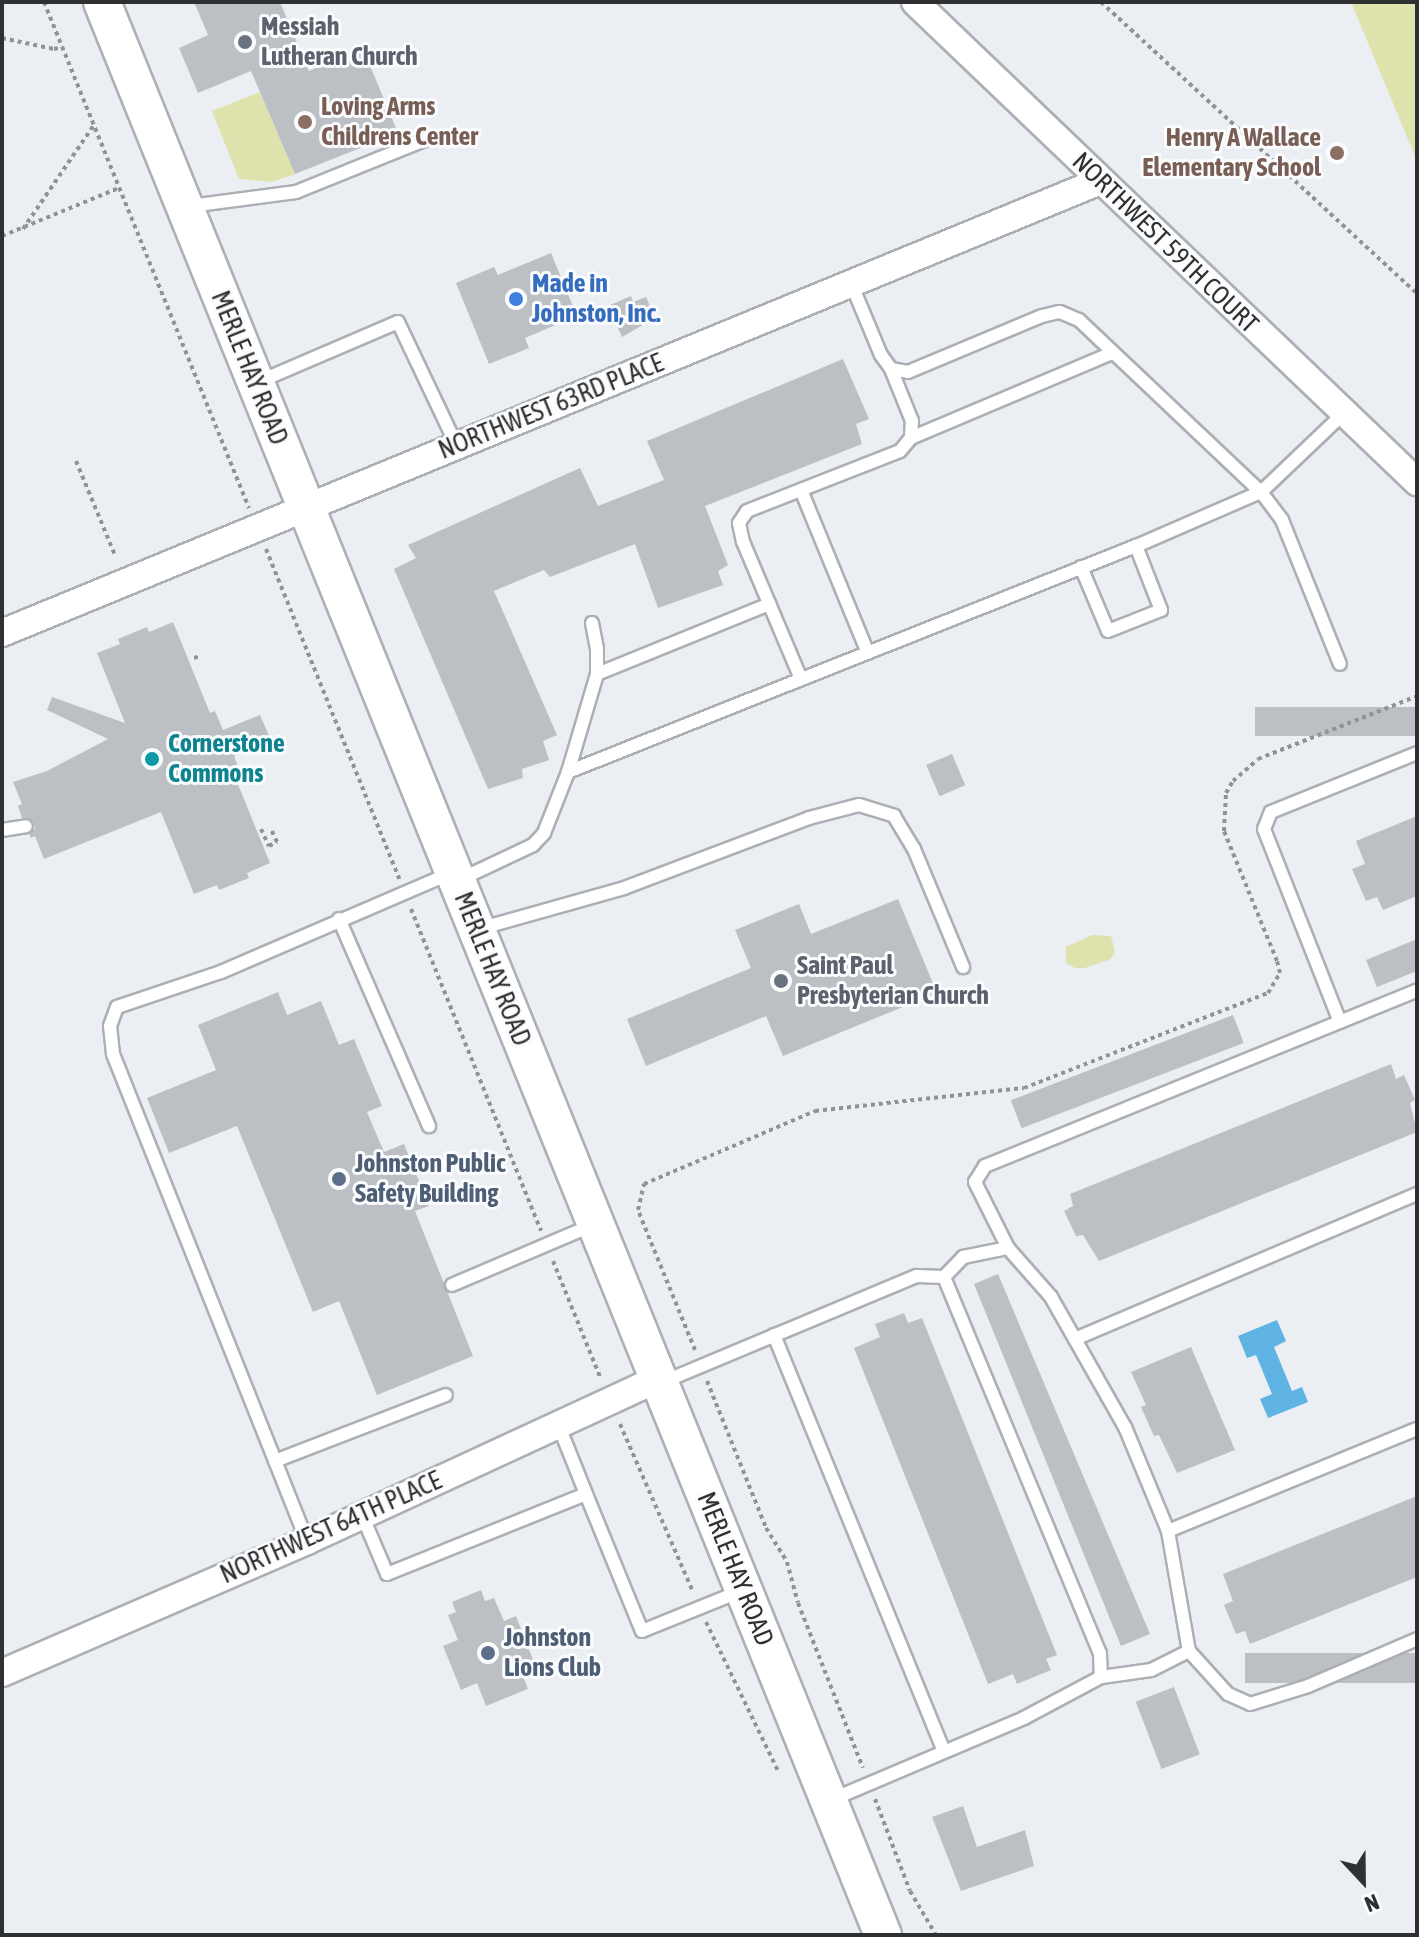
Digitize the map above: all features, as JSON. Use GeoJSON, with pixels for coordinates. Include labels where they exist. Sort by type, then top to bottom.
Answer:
{"type":"FeatureCollection","features":[{"type":"Feature","properties":{"kind":"main road","name":"MERLE HAY ROAD"},"geometry":{"type":"LineString","coordinates":[[102,2],[883,1935]]}},
{"type":"Feature","properties":{"kind":"street","name":"NORTHWEST 59TH COURT"},"geometry":{"type":"LineString","coordinates":[[915,2],[1417,482]]}},
{"type":"Feature","properties":{"kind":"street","name":"NORTHWEST 63RD PLACE"},"geometry":{"type":"LineString","coordinates":[[2,633],[1100,181]]}},
{"type":"Feature","properties":{"kind":"street","name":"NORTHWEST 64TH PLACE"},"geometry":{"type":"LineString","coordinates":[[2,1673],[307,1541],[558,1424],[659,1381]]}},
{"type":"Feature","properties":{"kind":"lane"},"geometry":{"type":"LineString","coordinates":[[184,206],[296,192],[432,137]]}},
{"type":"Feature","properties":{"kind":"lane"},"geometry":{"type":"LineString","coordinates":[[851,283],[912,421],[911,438]]}},
{"type":"Feature","properties":{"kind":"lane"},"geometry":{"type":"LineString","coordinates":[[891,369],[908,372],[1042,316],[1060,312],[1079,320],[1261,492],[1282,520],[1340,664]]}},
{"type":"Feature","properties":{"kind":"lane"},"geometry":{"type":"LineString","coordinates":[[256,383],[398,322],[457,446]]}},
{"type":"Feature","properties":{"kind":"lane"},"geometry":{"type":"LineString","coordinates":[[801,679],[743,542],[739,523],[747,511],[900,451],[911,438],[1112,353]]}},
{"type":"Feature","properties":{"kind":"lane"},"geometry":{"type":"LineString","coordinates":[[568,772],[1136,546],[1261,492],[1343,414]]}},
{"type":"Feature","properties":{"kind":"lane"},"geometry":{"type":"LineString","coordinates":[[801,490],[868,653]]}},
{"type":"Feature","properties":{"kind":"lane"},"geometry":{"type":"LineString","coordinates":[[1081,567],[1108,631],[1161,610],[1136,546]]}},
{"type":"Feature","properties":{"kind":"lane"},"geometry":{"type":"LineString","coordinates":[[597,674],[769,604]]}},
{"type":"Feature","properties":{"kind":"lane"},"geometry":{"type":"LineString","coordinates":[[307,1541],[113,1054],[110,1026],[117,1007],[221,972],[404,892],[455,877],[533,845],[544,833],[568,772],[597,674],[597,648],[592,623]]}},
{"type":"Feature","properties":{"kind":"lane"},"geometry":{"type":"LineString","coordinates":[[1340,1022],[1264,829],[1271,812],[1417,753]]}},
{"type":"Feature","properties":{"kind":"lane"},"geometry":{"type":"LineString","coordinates":[[477,930],[624,888],[809,818],[859,805],[894,816],[914,849],[963,967]]}},
{"type":"Feature","properties":{"kind":"lane"},"geometry":{"type":"LineString","coordinates":[[2,830],[26,826]]}},
{"type":"Feature","properties":{"kind":"lane"},"geometry":{"type":"LineString","coordinates":[[339,919],[429,1126]]}},
{"type":"Feature","properties":{"kind":"lane"},"geometry":{"type":"LineString","coordinates":[[1417,991],[985,1166],[975,1182],[1008,1248],[1051,1297],[1125,1427],[1168,1531],[1189,1651],[1228,1694],[1250,1704],[1308,1686],[1417,1639]]}},
{"type":"Feature","properties":{"kind":"lane"},"geometry":{"type":"LineString","coordinates":[[1075,1339],[1417,1194]]}},
{"type":"Feature","properties":{"kind":"lane"},"geometry":{"type":"LineString","coordinates":[[452,1285],[596,1224]]}},
{"type":"Feature","properties":{"kind":"lane"},"geometry":{"type":"LineString","coordinates":[[659,1381],[917,1276],[944,1277],[963,1257],[1008,1248]]}},
{"type":"Feature","properties":{"kind":"lane"},"geometry":{"type":"LineString","coordinates":[[944,1277],[1100,1653],[1101,1677]]}},
{"type":"Feature","properties":{"kind":"lane"},"geometry":{"type":"LineString","coordinates":[[774,1335],[944,1751]]}},
{"type":"Feature","properties":{"kind":"lane"},"geometry":{"type":"LineString","coordinates":[[275,1461],[446,1395]]}},
{"type":"Feature","properties":{"kind":"lane"},"geometry":{"type":"LineString","coordinates":[[558,1424],[642,1631],[744,1590]]}},
{"type":"Feature","properties":{"kind":"lane"},"geometry":{"type":"LineString","coordinates":[[1168,1531],[1417,1429]]}},
{"type":"Feature","properties":{"kind":"lane"},"geometry":{"type":"LineString","coordinates":[[362,1515],[387,1574],[586,1494]]}},
{"type":"Feature","properties":{"kind":"lane"},"geometry":{"type":"LineString","coordinates":[[829,1801],[1024,1718],[1101,1677],[1151,1670],[1189,1651]]}},
{"type":"Feature","properties":{"kind":"path"},"geometry":{"type":"LineString","coordinates":[[44,2],[249,506]]}},
{"type":"Feature","properties":{"kind":"path"},"geometry":{"type":"LineString","coordinates":[[1101,2],[1417,294]]}},
{"type":"Feature","properties":{"kind":"path"},"geometry":{"type":"LineString","coordinates":[[2,38],[54,49],[62,47]]}},
{"type":"Feature","properties":{"kind":"path"},"geometry":{"type":"LineString","coordinates":[[23,229],[94,125]]}},
{"type":"Feature","properties":{"kind":"path"},"geometry":{"type":"LineString","coordinates":[[2,236],[119,188]]}},
{"type":"Feature","properties":{"kind":"path"},"geometry":{"type":"LineString","coordinates":[[76,461],[115,555]]}},
{"type":"Feature","properties":{"kind":"path"},"geometry":{"type":"LineString","coordinates":[[264,544],[610,1401],[699,1608],[779,1773]]}},
{"type":"Feature","properties":{"kind":"path"},"geometry":{"type":"LineString","coordinates":[[936,1935],[910,1891],[798,1603],[787,1562],[766,1528],[638,1210],[644,1184],[815,1111],[1024,1088],[1268,993],[1280,973],[1224,831],[1226,793],[1245,767],[1258,759],[1417,696]]}},
{"type":"Feature","properties":{"kind":"green space"},"geometry":{"type":"Polygon","coordinates":[[[1351,2],[1417,2],[1417,161],[1351,2]]]}},
{"type":"Feature","properties":{"kind":"green space"},"geometry":{"type":"Polygon","coordinates":[[[260,92],[295,174],[272,182],[239,179],[212,111],[260,92]]]}},
{"type":"Feature","properties":{"kind":"green space"},"geometry":{"type":"Polygon","coordinates":[[[1092,935],[1111,936],[1115,952],[1111,959],[1085,968],[1075,968],[1066,963],[1066,947],[1092,935]]]}},
{"type":"Feature","properties":{"kind":"water"},"geometry":{"type":"Polygon","coordinates":[[[1277,1320],[1286,1341],[1274,1347],[1292,1391],[1302,1387],[1308,1402],[1268,1418],[1260,1399],[1272,1394],[1256,1355],[1247,1358],[1238,1336],[1277,1320]]]}},
{"type":"Feature","properties":{"kind":"building"},"geometry":{"type":"Polygon","coordinates":[[[194,2],[280,2],[309,71],[363,49],[398,133],[295,174],[251,71],[198,93],[179,48],[208,35],[194,2]]]}},
{"type":"Feature","properties":{"kind":"building","name":"Made in Johnston, Inc."},"geometry":{"type":"Polygon","coordinates":[[[551,253],[577,316],[525,338],[529,348],[489,364],[456,283],[494,267],[498,275],[551,253]]]}},
{"type":"Feature","properties":{"kind":"building"},"geometry":{"type":"Polygon","coordinates":[[[631,296],[633,302],[646,297],[655,318],[622,337],[608,306],[631,296]]]}},
{"type":"Feature","properties":{"kind":"building"},"geometry":{"type":"Polygon","coordinates":[[[843,359],[869,419],[856,424],[862,444],[705,506],[728,565],[718,571],[723,585],[658,608],[635,544],[550,577],[544,570],[494,591],[557,735],[543,741],[549,760],[522,769],[523,778],[488,789],[394,569],[416,558],[408,545],[580,468],[598,506],[664,480],[647,441],[843,359]]]}},
{"type":"Feature","properties":{"kind":"building","name":"Cornerstone Commons"},"geometry":{"type":"Polygon","coordinates":[[[173,622],[210,713],[215,711],[223,730],[260,715],[271,740],[234,756],[241,774],[235,777],[270,863],[247,873],[249,878],[219,890],[217,885],[194,894],[161,812],[44,859],[35,836],[31,838],[29,834],[35,828],[33,821],[22,818],[18,806],[22,804],[13,782],[47,771],[108,739],[47,710],[52,697],[125,723],[97,653],[120,644],[118,639],[147,627],[149,632],[173,622]]]}},
{"type":"Feature","properties":{"kind":"building"},"geometry":{"type":"Polygon","coordinates":[[[1255,707],[1417,707],[1417,736],[1255,736],[1255,707]]]}},
{"type":"Feature","properties":{"kind":"building"},"geometry":{"type":"Polygon","coordinates":[[[952,754],[965,785],[940,796],[926,765],[952,754]]]}},
{"type":"Feature","properties":{"kind":"building"},"geometry":{"type":"Polygon","coordinates":[[[1417,816],[1417,896],[1383,910],[1377,897],[1366,901],[1352,869],[1365,864],[1356,841],[1417,816]]]}},
{"type":"Feature","properties":{"kind":"building","name":"Saint Paul Presbyterian Church"},"geometry":{"type":"Polygon","coordinates":[[[898,899],[937,993],[783,1056],[766,1016],[646,1066],[627,1019],[751,968],[735,930],[799,904],[811,934],[898,899]]]}},
{"type":"Feature","properties":{"kind":"building"},"geometry":{"type":"Polygon","coordinates":[[[1417,939],[1417,971],[1377,987],[1366,960],[1417,939]]]}},
{"type":"Feature","properties":{"kind":"building","name":"Johnston Public Safety Building"},"geometry":{"type":"Polygon","coordinates":[[[278,992],[287,1015],[321,1001],[339,1045],[354,1039],[382,1106],[367,1112],[384,1152],[404,1144],[429,1206],[415,1211],[473,1356],[377,1395],[339,1301],[313,1312],[237,1126],[169,1153],[147,1098],[216,1070],[198,1025],[278,992]]]}},
{"type":"Feature","properties":{"kind":"building"},"geometry":{"type":"Polygon","coordinates":[[[1233,1015],[1244,1043],[1022,1128],[1011,1100],[1233,1015]]]}},
{"type":"Feature","properties":{"kind":"building"},"geometry":{"type":"Polygon","coordinates":[[[1391,1064],[1396,1079],[1404,1075],[1415,1100],[1410,1103],[1417,1132],[1099,1261],[1083,1235],[1076,1236],[1064,1211],[1073,1206],[1070,1194],[1391,1064]]]}},
{"type":"Feature","properties":{"kind":"building"},"geometry":{"type":"Polygon","coordinates":[[[998,1274],[1150,1634],[1121,1646],[974,1284],[998,1274]]]}},
{"type":"Feature","properties":{"kind":"building"},"geometry":{"type":"Polygon","coordinates":[[[904,1313],[908,1323],[922,1318],[1057,1655],[1046,1659],[1051,1670],[1017,1684],[1013,1674],[988,1684],[854,1348],[880,1337],[875,1324],[904,1313]]]}},
{"type":"Feature","properties":{"kind":"building"},"geometry":{"type":"Polygon","coordinates":[[[1191,1347],[1235,1450],[1177,1473],[1159,1435],[1154,1436],[1141,1407],[1146,1405],[1131,1372],[1191,1347]]]}},
{"type":"Feature","properties":{"kind":"building"},"geometry":{"type":"Polygon","coordinates":[[[1417,1496],[1417,1577],[1250,1644],[1245,1631],[1236,1634],[1224,1605],[1233,1601],[1223,1574],[1417,1496]]]}},
{"type":"Feature","properties":{"kind":"building","name":"Johnston Lions Club"},"geometry":{"type":"Polygon","coordinates":[[[481,1590],[485,1601],[494,1598],[504,1621],[516,1616],[533,1660],[519,1666],[528,1689],[486,1706],[477,1683],[461,1690],[443,1646],[458,1640],[448,1615],[456,1612],[452,1602],[481,1590]]]}},
{"type":"Feature","properties":{"kind":"building"},"geometry":{"type":"Polygon","coordinates":[[[1245,1653],[1417,1653],[1417,1683],[1245,1683],[1245,1653]]]}},
{"type":"Feature","properties":{"kind":"building"},"geometry":{"type":"Polygon","coordinates":[[[1174,1687],[1200,1754],[1162,1769],[1136,1702],[1174,1687]]]}},
{"type":"Feature","properties":{"kind":"building"},"geometry":{"type":"Polygon","coordinates":[[[963,1806],[977,1847],[1025,1830],[1034,1866],[961,1891],[932,1817],[963,1806]]]}},
{"type":"Feature","properties":{"kind":"place","name":"Messiah Lutheran Church"},"geometry":{"type":"Point","coordinates":[245,42]}},
{"type":"Feature","properties":{"kind":"place","name":"Loving Arms Childrens Center"},"geometry":{"type":"Point","coordinates":[305,122]}},
{"type":"Feature","properties":{"kind":"place","name":"Henry A Wallace Elementary School"},"geometry":{"type":"Point","coordinates":[1337,153]}},
{"type":"Feature","properties":{"kind":"place","name":"Made in Johnston, Inc."},"geometry":{"type":"Point","coordinates":[516,299]}},
{"type":"Feature","properties":{"kind":"place","name":"Cornerstone Commons"},"geometry":{"type":"Point","coordinates":[152,759]}},
{"type":"Feature","properties":{"kind":"place","name":"Saint Paul Presbyterian Church"},"geometry":{"type":"Point","coordinates":[781,981]}},
{"type":"Feature","properties":{"kind":"place","name":"Johnston Public Safety Building"},"geometry":{"type":"Point","coordinates":[339,1179]}},
{"type":"Feature","properties":{"kind":"place","name":"Johnston Lions Club"},"geometry":{"type":"Point","coordinates":[488,1653]}}]}
